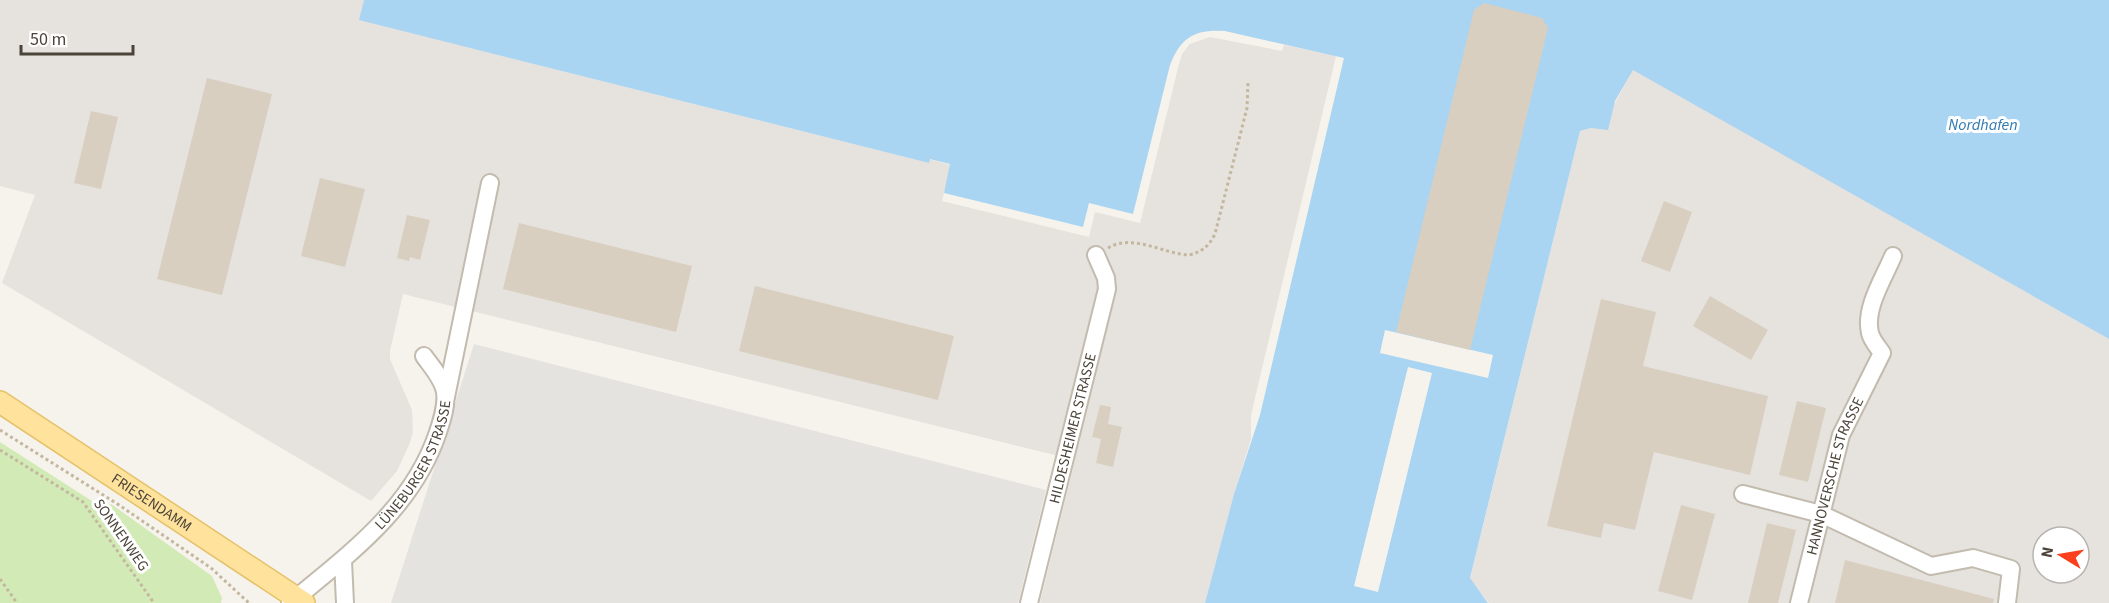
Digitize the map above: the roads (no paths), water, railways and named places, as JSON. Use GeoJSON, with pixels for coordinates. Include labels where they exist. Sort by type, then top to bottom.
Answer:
{"type":"FeatureCollection","features":[{"type":"Feature","properties":{"kind":"main road","name":"FRIESENDAMM"},"geometry":{"type":"LineString","coordinates":[[0,402],[297,601]]}},
{"type":"Feature","properties":{"kind":"street"},"geometry":{"type":"LineString","coordinates":[[445,404],[490,183]]}},
{"type":"Feature","properties":{"kind":"street","name":"HILDESHEIMER STRASSE"},"geometry":{"type":"LineString","coordinates":[[1029,603],[1107,289],[1106,278],[1096,255]]}},
{"type":"Feature","properties":{"kind":"street","name":"HANNOVERSCHE STRASSE"},"geometry":{"type":"LineString","coordinates":[[1800,603],[1841,435],[1882,353],[1873,341],[1869,326],[1871,307],[1893,256]]}},
{"type":"Feature","properties":{"kind":"street","name":"LÜNEBURGER STRASSE"},"geometry":{"type":"LineString","coordinates":[[297,601],[343,561],[390,515],[413,486],[434,442],[445,404],[442,384],[424,356]]}},
{"type":"Feature","properties":{"kind":"street"},"geometry":{"type":"LineString","coordinates":[[1743,494],[1821,514],[1931,566],[1973,558],[2010,569],[2007,603]]}},
{"type":"Feature","properties":{"kind":"street"},"geometry":{"type":"LineString","coordinates":[[343,561],[345,603]]}},
{"type":"Feature","properties":{"kind":"water","name":"Nordhafen"},"geometry":{"type":"Polygon","coordinates":[[[364,0],[2109,0],[2109,339],[1633,70],[1615,101],[1608,130],[1591,128],[1580,131],[1470,578],[1488,603],[1205,603],[1234,494],[1260,415],[1344,58],[1225,31],[1197,33],[1190,37],[1184,41],[1174,55],[1170,65],[1133,214],[1089,203],[1083,227],[944,193],[950,164],[930,159],[929,163],[359,20],[364,0]]]}}]}
